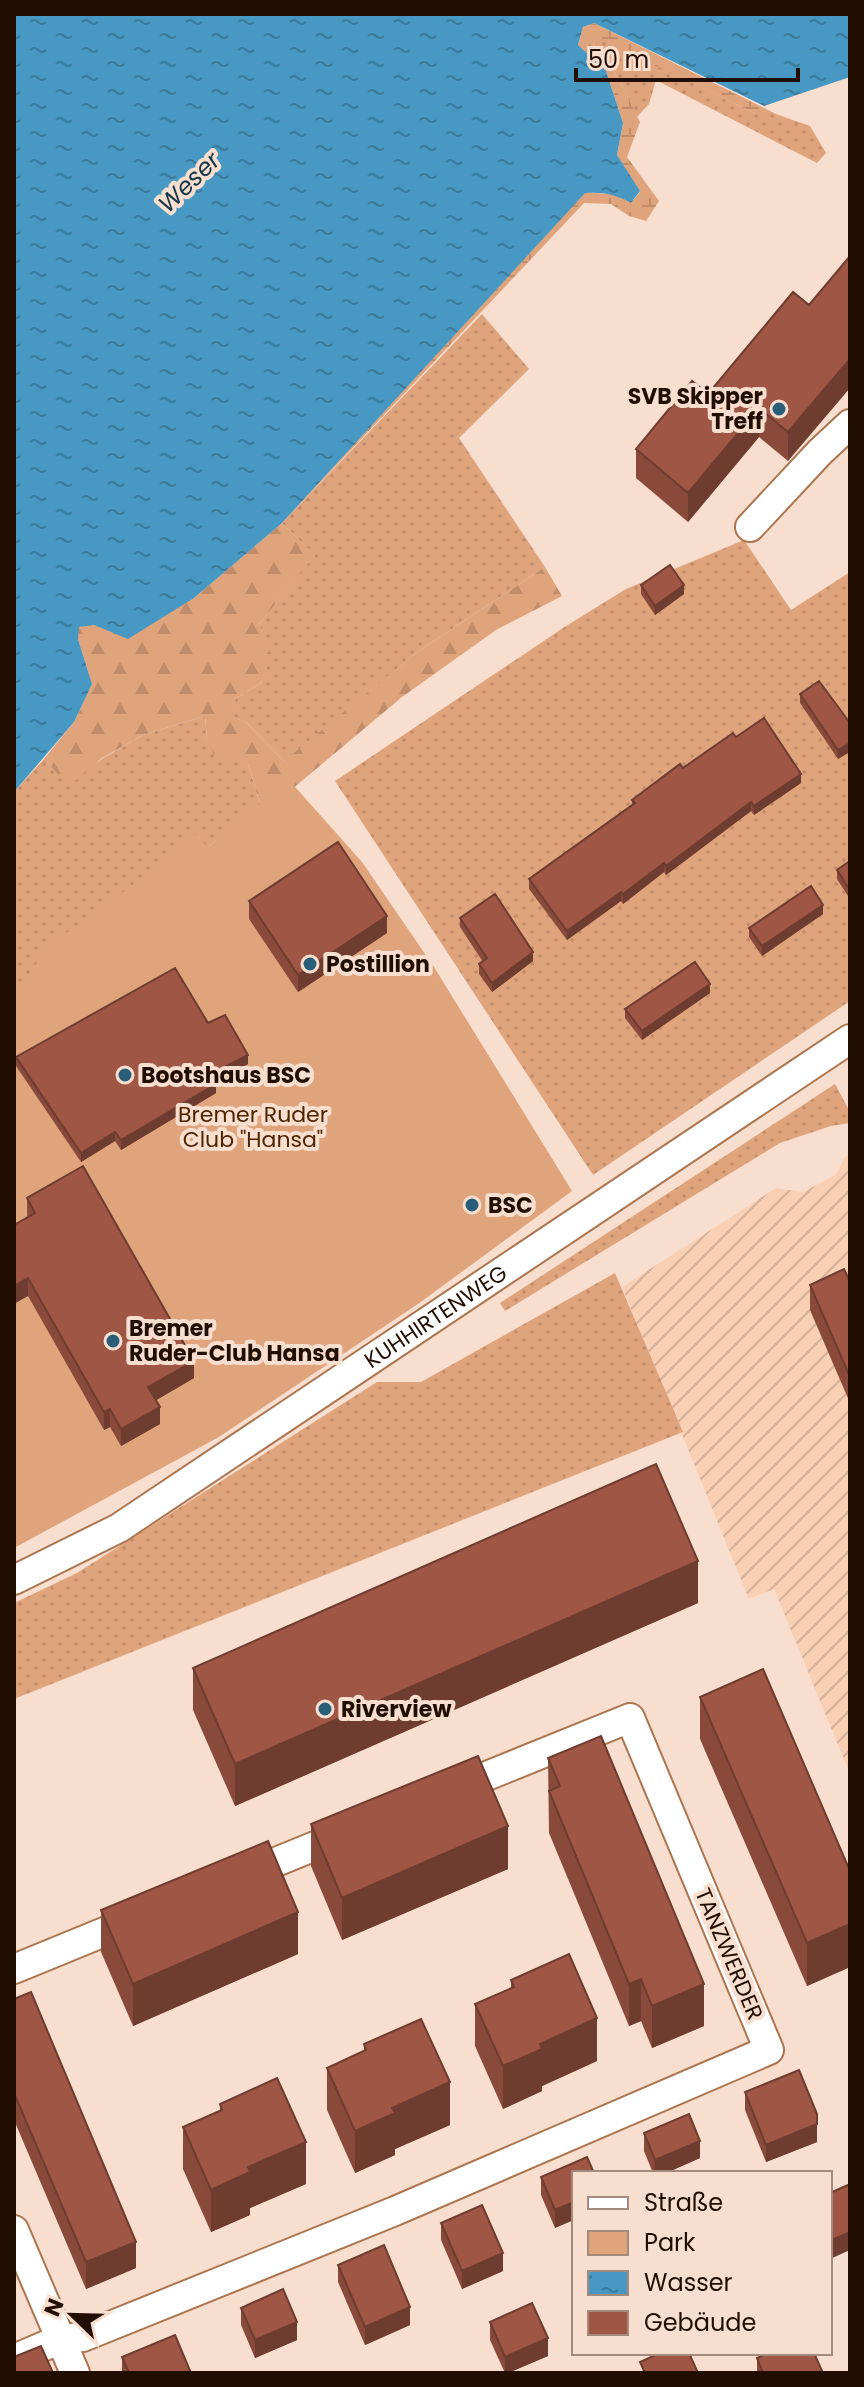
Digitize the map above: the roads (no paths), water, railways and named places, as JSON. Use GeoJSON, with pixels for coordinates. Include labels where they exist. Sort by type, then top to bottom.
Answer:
{"type":"FeatureCollection","features":[{"type":"Feature","properties":{"kind":"street"},"geometry":{"type":"LineString","coordinates":[[750,527],[850,424]]}},
{"type":"Feature","properties":{"kind":"street","name":"KUHHIRTENWEG"},"geometry":{"type":"LineString","coordinates":[[14,1580],[119,1528],[850,1039]]}},
{"type":"Feature","properties":{"kind":"street","name":"TANZWERDER"},"geometry":{"type":"LineString","coordinates":[[14,2359],[61,2339],[83,2337],[395,2211],[769,2050],[630,1718],[425,1801]]}},
{"type":"Feature","properties":{"kind":"street"},"geometry":{"type":"LineString","coordinates":[[219,1885],[366,1825]]}},
{"type":"Feature","properties":{"kind":"street"},"geometry":{"type":"LineString","coordinates":[[14,1969],[161,1909]]}},
{"type":"Feature","properties":{"kind":"street"},"geometry":{"type":"LineString","coordinates":[[14,2230],[75,2373]]}},
{"type":"Feature","properties":{"kind":"water","name":"Weser"},"geometry":{"type":"Polygon","coordinates":[[[14,14],[850,14],[850,77],[764,106],[594,23],[583,27],[578,45],[606,71],[623,123],[617,155],[640,191],[631,203],[609,194],[585,193],[282,523],[194,598],[128,639],[94,625],[79,627],[78,639],[92,684],[74,722],[14,792],[14,14]]]}},
{"type":"Feature","properties":{"kind":"place","name":"SVB Skipper Treff"},"geometry":{"type":"Point","coordinates":[779,409]}},
{"type":"Feature","properties":{"kind":"place","name":"Postillion"},"geometry":{"type":"Point","coordinates":[310,964]}},
{"type":"Feature","properties":{"kind":"place","name":"Bootshaus BSC"},"geometry":{"type":"Point","coordinates":[125,1075]}},
{"type":"Feature","properties":{"kind":"place","name":"BSC"},"geometry":{"type":"Point","coordinates":[472,1205]}},
{"type":"Feature","properties":{"kind":"place","name":"Bremer Ruder-Club Hansa"},"geometry":{"type":"Point","coordinates":[113,1341]}},
{"type":"Feature","properties":{"kind":"place","name":"Riverview"},"geometry":{"type":"Point","coordinates":[325,1709]}},
{"type":"Feature","properties":{"kind":"park label","name":"Bremer Ruder Club \"Hansa\""},"geometry":{"type":"Point","coordinates":[253,1126]}}]}
